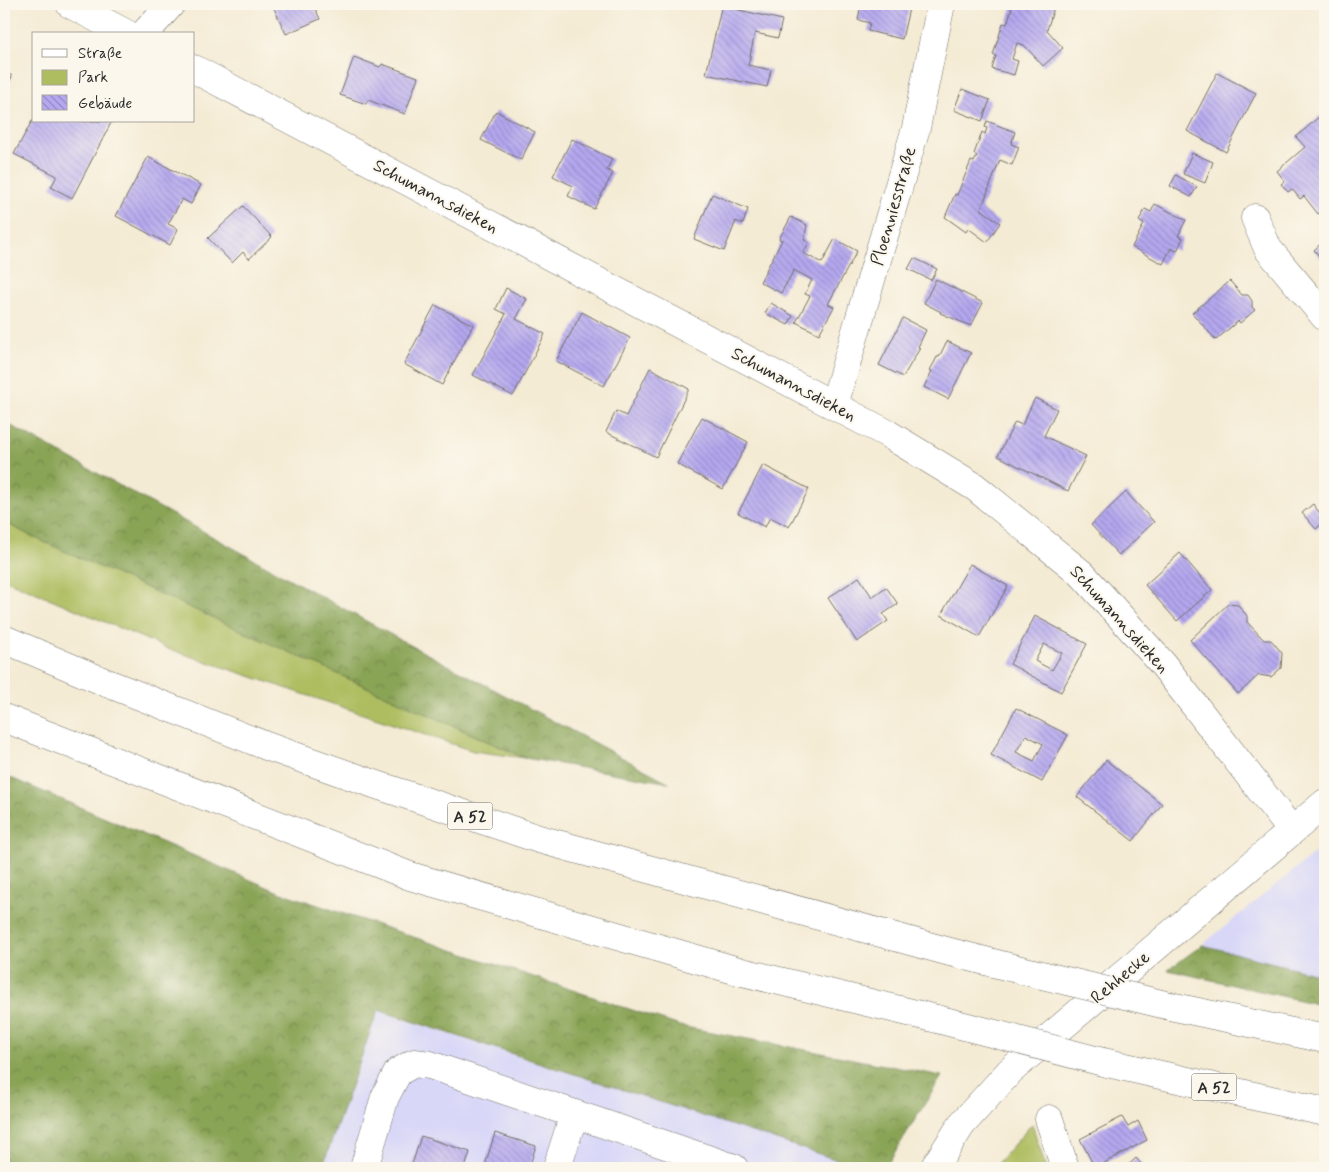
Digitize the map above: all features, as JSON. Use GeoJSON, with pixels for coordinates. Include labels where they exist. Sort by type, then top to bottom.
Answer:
{"type":"FeatureCollection","features":[{"type":"Feature","properties":{"kind":"main road"},"geometry":{"type":"LineString","coordinates":[[70,4],[123,32]]}},
{"type":"Feature","properties":{"kind":"main road"},"geometry":{"type":"LineString","coordinates":[[146,32],[171,4]]}},
{"type":"Feature","properties":{"kind":"main road","name":"Ploenniesstraße"},"geometry":{"type":"LineString","coordinates":[[834,405],[916,128],[941,4]]}},
{"type":"Feature","properties":{"kind":"main road","name":"Schumannsdieken"},"geometry":{"type":"LineString","coordinates":[[195,70],[834,405],[888,434],[975,487],[1082,574],[1161,662],[1292,831]]}},
{"type":"Feature","properties":{"kind":"main road"},"geometry":{"type":"LineString","coordinates":[[1254,218],[1268,249],[1325,317]]}},
{"type":"Feature","properties":{"kind":"main road","name":"A 52"},"geometry":{"type":"LineString","coordinates":[[4,639],[107,683],[269,748],[530,836],[950,952],[1170,1006],[1325,1040]]}},
{"type":"Feature","properties":{"kind":"main road","name":"A 52"},"geometry":{"type":"LineString","coordinates":[[4,718],[410,876],[738,971],[937,1019],[1102,1062],[1325,1112]]}},
{"type":"Feature","properties":{"kind":"main road","name":"Rehhecke"},"geometry":{"type":"LineString","coordinates":[[934,1168],[962,1124],[1010,1071],[1325,803]]}},
{"type":"Feature","properties":{"kind":"main road"},"geometry":{"type":"LineString","coordinates":[[364,1168],[386,1096],[398,1072],[414,1063],[430,1064],[734,1168]]}},
{"type":"Feature","properties":{"kind":"main road"},"geometry":{"type":"LineString","coordinates":[[557,1168],[574,1114]]}},
{"type":"Feature","properties":{"kind":"main road"},"geometry":{"type":"LineString","coordinates":[[1049,1119],[1065,1168]]}},
{"type":"Feature","properties":{"kind":"shaded area"},"geometry":{"type":"Polygon","coordinates":[[[1325,845],[1325,976],[1202,945],[1325,845]]]}},
{"type":"Feature","properties":{"kind":"shaded area"},"geometry":{"type":"Polygon","coordinates":[[[378,1010],[393,1016],[862,1168],[322,1168],[378,1010]]]}},
{"type":"Feature","properties":{"kind":"green space"},"geometry":{"type":"Polygon","coordinates":[[[4,422],[397,638],[670,783],[525,758],[33,537],[4,522],[4,422]]]}},
{"type":"Feature","properties":{"kind":"green space"},"geometry":{"type":"Polygon","coordinates":[[[4,522],[525,758],[473,751],[166,648],[4,579],[4,522]]]}},
{"type":"Feature","properties":{"kind":"green space"},"geometry":{"type":"Polygon","coordinates":[[[4,775],[279,892],[680,1026],[942,1076],[885,1168],[862,1168],[378,1010],[322,1168],[5,1168],[4,775]]]}},
{"type":"Feature","properties":{"kind":"green space"},"geometry":{"type":"Polygon","coordinates":[[[1202,945],[1325,976],[1325,1006],[1168,970],[1202,945]]]}},
{"type":"Feature","properties":{"kind":"green space"},"geometry":{"type":"Polygon","coordinates":[[[1032,1124],[1046,1168],[993,1168],[1032,1124]]]}},
{"type":"Feature","properties":{"kind":"building"},"geometry":{"type":"Polygon","coordinates":[[[272,4],[313,4],[320,19],[286,34],[272,4]]]}},
{"type":"Feature","properties":{"kind":"building"},"geometry":{"type":"Polygon","coordinates":[[[722,4],[736,4],[735,9],[782,20],[778,38],[755,33],[748,65],[771,70],[767,87],[706,74],[722,4]]]}},
{"type":"Feature","properties":{"kind":"building"},"geometry":{"type":"Polygon","coordinates":[[[861,4],[910,4],[902,39],[868,31],[870,23],[858,20],[861,4]]]}},
{"type":"Feature","properties":{"kind":"building"},"geometry":{"type":"Polygon","coordinates":[[[1013,4],[1055,4],[1047,30],[1063,48],[1043,66],[1024,45],[1017,43],[1012,59],[1018,61],[1014,75],[992,69],[996,56],[993,55],[1003,23],[1007,24],[1013,4]]]}},
{"type":"Feature","properties":{"kind":"building"},"geometry":{"type":"Polygon","coordinates":[[[354,57],[380,67],[382,64],[418,77],[405,114],[368,100],[366,104],[340,95],[354,57]]]}},
{"type":"Feature","properties":{"kind":"building"},"geometry":{"type":"Polygon","coordinates":[[[4,71],[12,76],[4,92],[4,71]]]}},
{"type":"Feature","properties":{"kind":"building"},"geometry":{"type":"Polygon","coordinates":[[[1217,73],[1256,93],[1226,152],[1187,131],[1217,73]]]}},
{"type":"Feature","properties":{"kind":"building"},"geometry":{"type":"Polygon","coordinates":[[[962,89],[990,100],[982,121],[954,110],[962,89]]]}},
{"type":"Feature","properties":{"kind":"building"},"geometry":{"type":"Polygon","coordinates":[[[496,111],[535,132],[521,160],[481,140],[496,111]]]}},
{"type":"Feature","properties":{"kind":"building"},"geometry":{"type":"Polygon","coordinates":[[[1321,115],[1325,120],[1325,160],[1322,163],[1325,166],[1325,177],[1321,181],[1325,186],[1325,208],[1318,214],[1304,196],[1300,199],[1292,189],[1288,192],[1281,184],[1285,181],[1277,171],[1305,147],[1296,137],[1321,115]]]}},
{"type":"Feature","properties":{"kind":"building"},"geometry":{"type":"Polygon","coordinates":[[[32,121],[111,122],[72,198],[51,187],[57,176],[14,154],[32,121]]]}},
{"type":"Feature","properties":{"kind":"building"},"geometry":{"type":"Polygon","coordinates":[[[987,121],[1015,132],[1011,144],[1019,147],[1012,165],[1000,160],[981,209],[1000,223],[987,242],[968,228],[966,232],[945,217],[955,194],[957,195],[971,161],[974,162],[977,156],[974,154],[982,132],[985,134],[987,121]]]}},
{"type":"Feature","properties":{"kind":"building"},"geometry":{"type":"Polygon","coordinates":[[[572,139],[612,159],[607,170],[613,173],[594,209],[568,196],[573,186],[553,176],[572,139]]]}},
{"type":"Feature","properties":{"kind":"building"},"geometry":{"type":"Polygon","coordinates":[[[1192,153],[1213,162],[1205,183],[1183,174],[1192,153]]]}},
{"type":"Feature","properties":{"kind":"building"},"geometry":{"type":"Polygon","coordinates":[[[148,157],[201,185],[191,204],[182,199],[168,224],[178,229],[170,245],[116,216],[148,157]]]}},
{"type":"Feature","properties":{"kind":"building"},"geometry":{"type":"Polygon","coordinates":[[[1176,175],[1197,187],[1191,197],[1170,186],[1176,175]]]}},
{"type":"Feature","properties":{"kind":"building"},"geometry":{"type":"Polygon","coordinates":[[[712,194],[748,209],[743,224],[736,221],[724,251],[694,239],[712,194]]]}},
{"type":"Feature","properties":{"kind":"building"},"geometry":{"type":"Polygon","coordinates":[[[1155,204],[1186,220],[1178,236],[1183,238],[1177,251],[1171,248],[1163,264],[1132,247],[1144,224],[1139,221],[1145,209],[1151,212],[1155,204]]]}},
{"type":"Feature","properties":{"kind":"building"},"geometry":{"type":"Polygon","coordinates":[[[243,206],[272,237],[249,259],[243,252],[232,263],[208,238],[243,206]]]}},
{"type":"Feature","properties":{"kind":"building"},"geometry":{"type":"Polygon","coordinates":[[[791,217],[807,225],[804,240],[809,243],[803,253],[822,263],[835,239],[857,251],[828,304],[834,307],[819,334],[796,322],[810,296],[805,294],[812,280],[794,270],[781,293],[760,282],[782,240],[779,239],[791,217]]]}},
{"type":"Feature","properties":{"kind":"building"},"geometry":{"type":"Polygon","coordinates":[[[1325,240],[1325,263],[1314,250],[1325,240]]]}},
{"type":"Feature","properties":{"kind":"building"},"geometry":{"type":"Polygon","coordinates":[[[914,258],[937,269],[931,280],[908,269],[914,258]]]}},
{"type":"Feature","properties":{"kind":"building"},"geometry":{"type":"Polygon","coordinates":[[[936,279],[983,303],[971,326],[940,313],[924,303],[936,279]]]}},
{"type":"Feature","properties":{"kind":"building"},"geometry":{"type":"Polygon","coordinates":[[[1230,281],[1242,295],[1248,295],[1255,310],[1240,323],[1238,321],[1216,340],[1192,313],[1230,281]]]}},
{"type":"Feature","properties":{"kind":"building"},"geometry":{"type":"Polygon","coordinates":[[[506,288],[527,299],[516,319],[545,334],[513,396],[473,375],[506,314],[496,309],[506,288]]]}},
{"type":"Feature","properties":{"kind":"building"},"geometry":{"type":"Polygon","coordinates":[[[771,303],[793,316],[788,325],[765,313],[771,303]]]}},
{"type":"Feature","properties":{"kind":"building"},"geometry":{"type":"Polygon","coordinates":[[[435,305],[473,325],[442,385],[404,364],[435,305]]]}},
{"type":"Feature","properties":{"kind":"building"},"geometry":{"type":"Polygon","coordinates":[[[582,312],[630,338],[604,386],[556,361],[582,312]]]}},
{"type":"Feature","properties":{"kind":"building"},"geometry":{"type":"Polygon","coordinates":[[[903,318],[926,330],[918,347],[920,348],[903,377],[879,365],[903,318]]]}},
{"type":"Feature","properties":{"kind":"building"},"geometry":{"type":"Polygon","coordinates":[[[947,341],[971,353],[948,399],[924,387],[932,371],[930,370],[947,341]]]}},
{"type":"Feature","properties":{"kind":"building"},"geometry":{"type":"Polygon","coordinates":[[[650,368],[689,389],[656,457],[606,432],[616,411],[626,416],[650,368]]]}},
{"type":"Feature","properties":{"kind":"building"},"geometry":{"type":"Polygon","coordinates":[[[1035,398],[1057,409],[1044,436],[1086,456],[1068,491],[998,456],[1015,422],[1022,425],[1035,398]]]}},
{"type":"Feature","properties":{"kind":"building"},"geometry":{"type":"Polygon","coordinates":[[[702,417],[748,442],[723,489],[677,464],[702,417]]]}},
{"type":"Feature","properties":{"kind":"building"},"geometry":{"type":"Polygon","coordinates":[[[763,465],[809,489],[789,527],[770,517],[765,527],[738,513],[763,465]]]}},
{"type":"Feature","properties":{"kind":"building"},"geometry":{"type":"Polygon","coordinates":[[[1126,492],[1154,522],[1119,555],[1091,525],[1126,492]]]}},
{"type":"Feature","properties":{"kind":"building"},"geometry":{"type":"Polygon","coordinates":[[[1313,504],[1322,516],[1325,513],[1325,521],[1316,529],[1302,513],[1313,504]]]}},
{"type":"Feature","properties":{"kind":"building"},"geometry":{"type":"Polygon","coordinates":[[[1180,553],[1212,590],[1177,621],[1145,585],[1180,553]]]}},
{"type":"Feature","properties":{"kind":"building"},"geometry":{"type":"Polygon","coordinates":[[[970,564],[1008,586],[979,637],[941,615],[970,564]]]}},
{"type":"Feature","properties":{"kind":"building"},"geometry":{"type":"Polygon","coordinates":[[[859,577],[872,597],[886,587],[898,604],[883,614],[888,621],[857,642],[828,598],[859,577]]]}},
{"type":"Feature","properties":{"kind":"building"},"geometry":{"type":"Polygon","coordinates":[[[1228,604],[1238,605],[1247,616],[1247,622],[1264,640],[1271,640],[1282,653],[1281,668],[1271,677],[1259,675],[1238,694],[1190,640],[1228,604]]]}},
{"type":"Feature","properties":{"kind":"building"},"geometry":{"type":"Polygon","coordinates":[[[1035,616],[1087,644],[1061,692],[1010,664],[1035,616]],[[1044,644],[1035,661],[1052,670],[1062,653],[1044,644]]]}},
{"type":"Feature","properties":{"kind":"building"},"geometry":{"type":"Polygon","coordinates":[[[1016,708],[1068,735],[1042,782],[991,755],[1016,708]],[[1026,735],[1016,752],[1034,761],[1043,744],[1026,735]]]}},
{"type":"Feature","properties":{"kind":"building"},"geometry":{"type":"Polygon","coordinates":[[[1106,760],[1162,804],[1133,841],[1077,797],[1106,760]]]}},
{"type":"Feature","properties":{"kind":"building"},"geometry":{"type":"Polygon","coordinates":[[[1122,1117],[1128,1127],[1138,1121],[1147,1140],[1095,1168],[1080,1139],[1122,1117]]]}},
{"type":"Feature","properties":{"kind":"building"},"geometry":{"type":"Polygon","coordinates":[[[495,1133],[536,1146],[529,1168],[484,1168],[495,1133]]]}},
{"type":"Feature","properties":{"kind":"building"},"geometry":{"type":"Polygon","coordinates":[[[421,1136],[470,1152],[465,1168],[411,1168],[421,1136]]]}},
{"type":"Feature","properties":{"kind":"building"},"geometry":{"type":"Polygon","coordinates":[[[1136,1158],[1145,1168],[1125,1168],[1136,1158]]]}}]}
